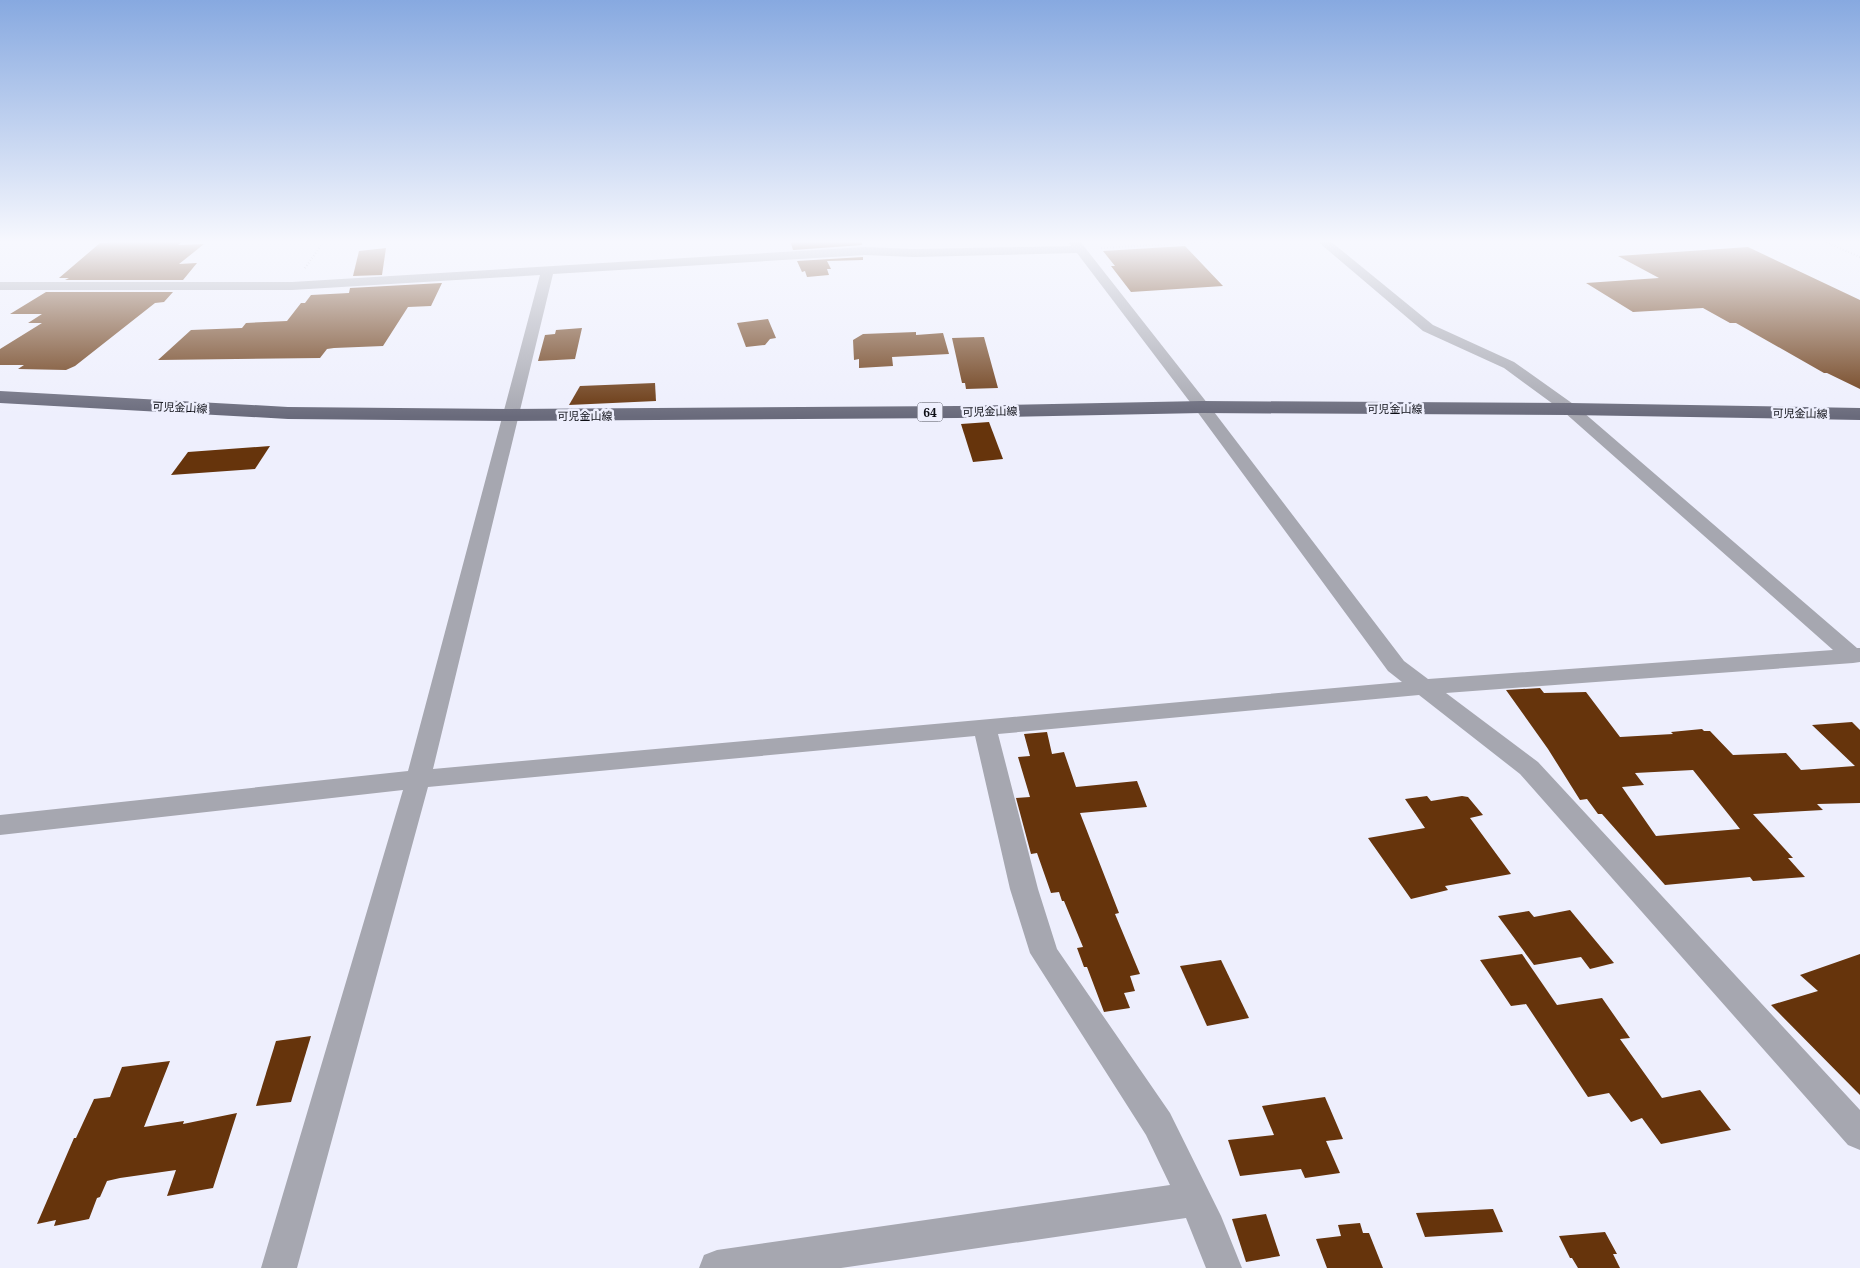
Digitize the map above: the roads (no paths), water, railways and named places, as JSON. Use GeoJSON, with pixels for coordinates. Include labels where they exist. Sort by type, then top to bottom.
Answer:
{"type":"FeatureCollection","features":[{"type":"Feature","properties":{"kind":"main road","name":"可児金山線"},"geometry":{"type":"LineString","coordinates":[[0,397],[288,413],[509,415],[1202,408],[1570,409],[1860,414]]}},
{"type":"Feature","properties":{"kind":"street"},"geometry":{"type":"LineString","coordinates":[[279,1268],[418,779],[540,299]]}},
{"type":"Feature","properties":{"kind":"street"},"geometry":{"type":"LineString","coordinates":[[1119,299],[1396,666],[1529,768],[1860,1134]]}},
{"type":"Feature","properties":{"kind":"street"},"geometry":{"type":"LineString","coordinates":[[1393,299],[1428,328],[1509,365],[1570,409],[1857,655]]}},
{"type":"Feature","properties":{"kind":"street"},"geometry":{"type":"LineString","coordinates":[[0,825],[418,779],[1425,687],[1857,655]]}},
{"type":"Feature","properties":{"kind":"street"},"geometry":{"type":"LineString","coordinates":[[985,728],[1024,889],[1044,953],[1158,1124],[1209,1228],[1224,1268]]}},
{"type":"Feature","properties":{"kind":"street"},"geometry":{"type":"LineString","coordinates":[[716,1268],[1195,1199]]}}]}
